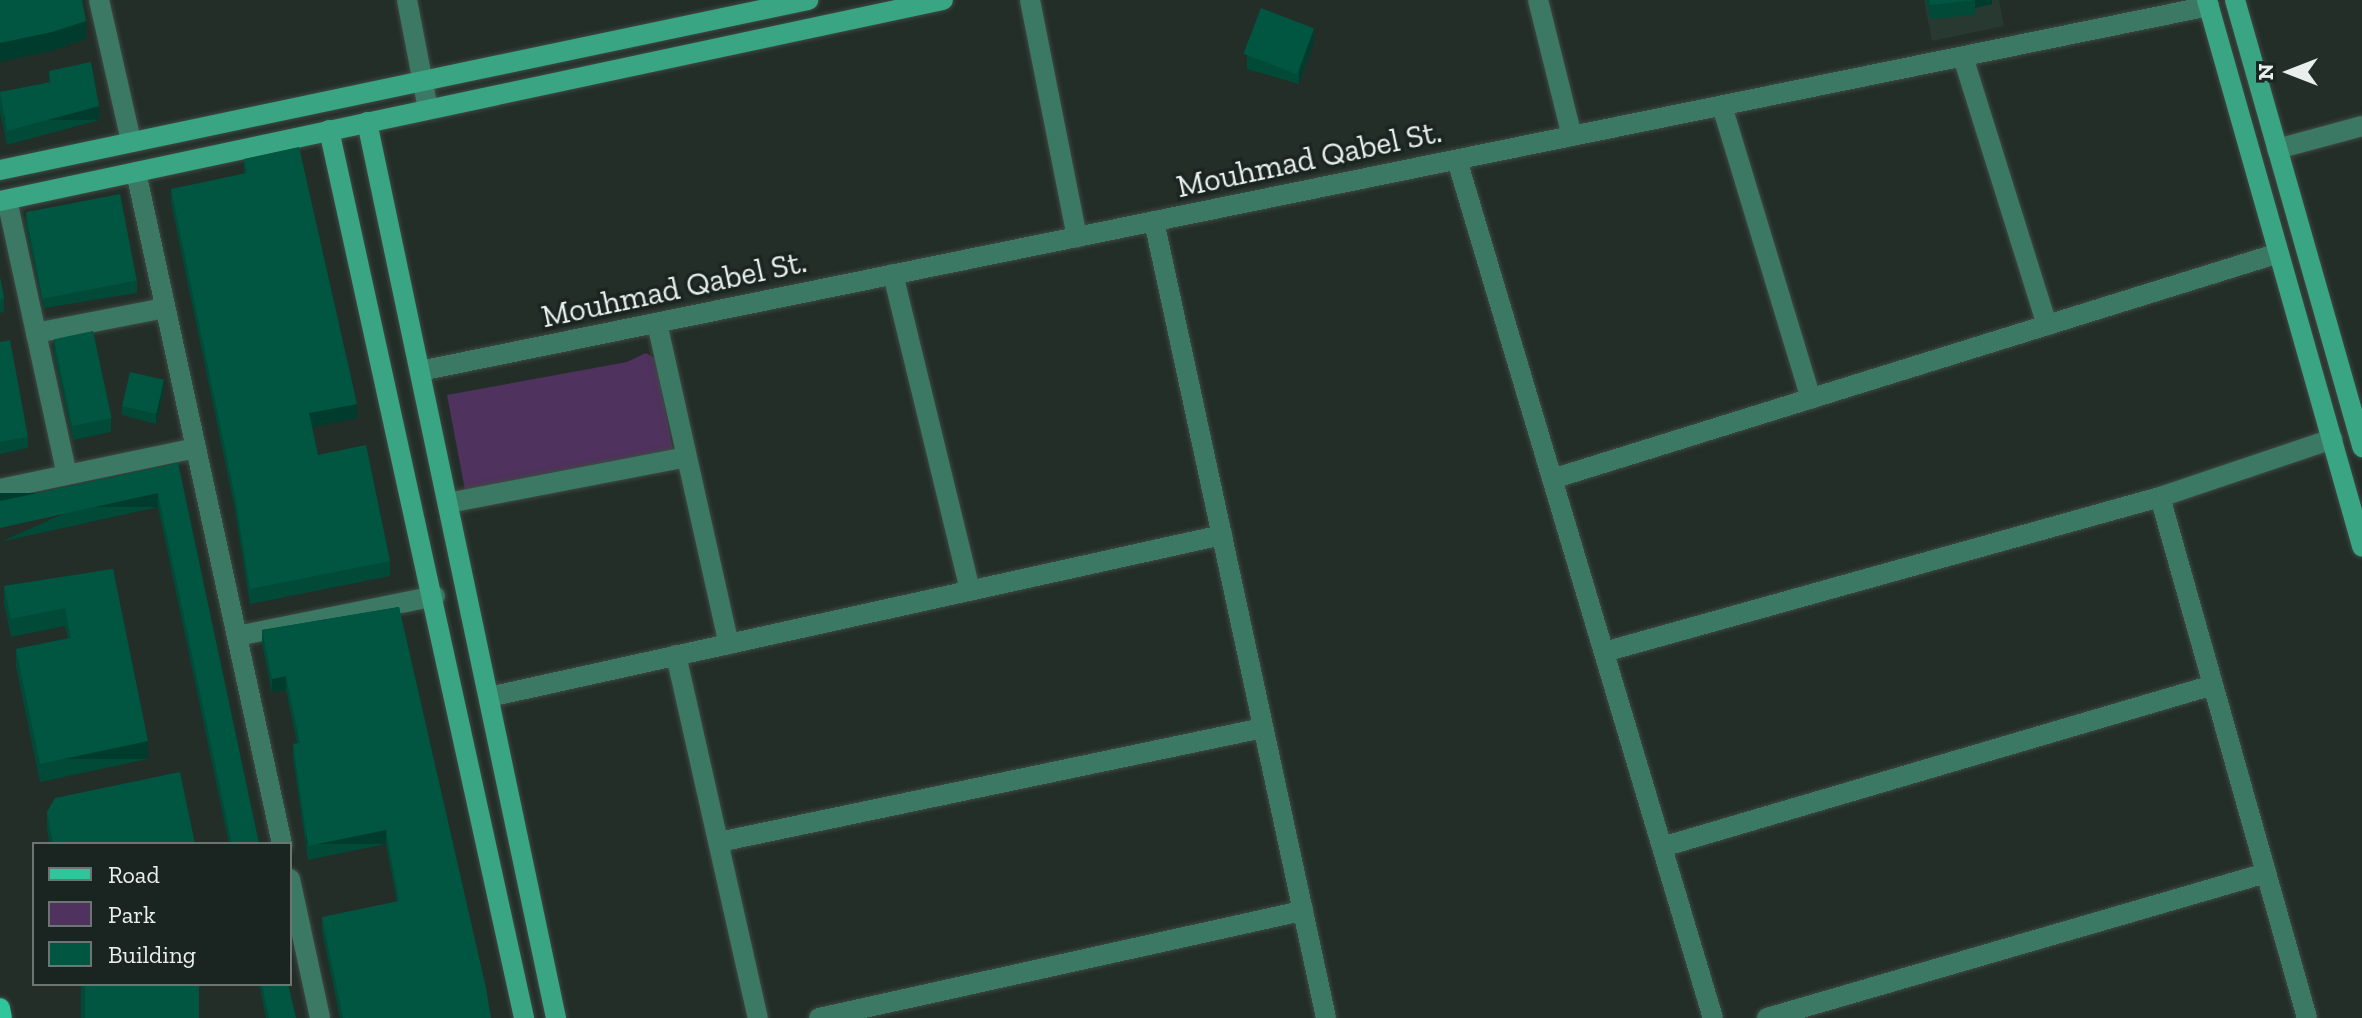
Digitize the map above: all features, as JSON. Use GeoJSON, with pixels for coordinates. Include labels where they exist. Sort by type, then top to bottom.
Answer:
{"type":"FeatureCollection","features":[{"type":"Feature","properties":{"kind":"main road"},"geometry":{"type":"LineString","coordinates":[[0,1008],[2,1018]]}},
{"type":"Feature","properties":{"kind":"street"},"geometry":{"type":"LineString","coordinates":[[99,0],[131,141]]}},
{"type":"Feature","properties":{"kind":"street"},"geometry":{"type":"LineString","coordinates":[[407,0],[428,109]]}},
{"type":"Feature","properties":{"kind":"street"},"geometry":{"type":"LineString","coordinates":[[0,170],[808,0]]}},
{"type":"Feature","properties":{"kind":"street"},"geometry":{"type":"LineString","coordinates":[[67,475],[3,200],[943,0]]}},
{"type":"Feature","properties":{"kind":"street"},"geometry":{"type":"LineString","coordinates":[[1030,0],[1077,237]]}},
{"type":"Feature","properties":{"kind":"street"},"geometry":{"type":"LineString","coordinates":[[1538,0],[1572,136]]}},
{"type":"Feature","properties":{"kind":"street"},"geometry":{"type":"LineString","coordinates":[[2235,0],[2362,447]]}},
{"type":"Feature","properties":{"kind":"street"},"geometry":{"type":"LineString","coordinates":[[2208,3],[2362,546]]}},
{"type":"Feature","properties":{"kind":"street","name":"Mouhmad Qabel St."},"geometry":{"type":"LineString","coordinates":[[420,371],[1963,57],[2208,3]]}},
{"type":"Feature","properties":{"kind":"street"},"geometry":{"type":"LineString","coordinates":[[1963,57],[2047,325]]}},
{"type":"Feature","properties":{"kind":"street"},"geometry":{"type":"LineString","coordinates":[[1722,106],[1811,399]]}},
{"type":"Feature","properties":{"kind":"street"},"geometry":{"type":"LineString","coordinates":[[367,122],[556,1018]]}},
{"type":"Feature","properties":{"kind":"street"},"geometry":{"type":"LineString","coordinates":[[2277,149],[2362,126]]}},
{"type":"Feature","properties":{"kind":"street"},"geometry":{"type":"LineString","coordinates":[[329,130],[435,596],[524,1018]]}},
{"type":"Feature","properties":{"kind":"street"},"geometry":{"type":"LineString","coordinates":[[1457,160],[1713,1018]]}},
{"type":"Feature","properties":{"kind":"street"},"geometry":{"type":"LineString","coordinates":[[136,172],[282,842]]}},
{"type":"Feature","properties":{"kind":"street"},"geometry":{"type":"LineString","coordinates":[[1154,221],[1326,1018]]}},
{"type":"Feature","properties":{"kind":"street"},"geometry":{"type":"LineString","coordinates":[[1552,479],[2279,253]]}},
{"type":"Feature","properties":{"kind":"street"},"geometry":{"type":"LineString","coordinates":[[893,274],[970,591]]}},
{"type":"Feature","properties":{"kind":"street"},"geometry":{"type":"LineString","coordinates":[[36,333],[165,308]]}},
{"type":"Feature","properties":{"kind":"street"},"geometry":{"type":"LineString","coordinates":[[657,323],[729,644]]}},
{"type":"Feature","properties":{"kind":"street"},"geometry":{"type":"LineString","coordinates":[[1604,652],[2160,497],[2332,439]]}},
{"type":"Feature","properties":{"kind":"street"},"geometry":{"type":"LineString","coordinates":[[0,489],[196,448]]}},
{"type":"Feature","properties":{"kind":"street"},"geometry":{"type":"LineString","coordinates":[[448,503],[686,457]]}},
{"type":"Feature","properties":{"kind":"street"},"geometry":{"type":"LineString","coordinates":[[2160,497],[2307,1018]]}},
{"type":"Feature","properties":{"kind":"street"},"geometry":{"type":"LineString","coordinates":[[489,697],[1222,535]]}},
{"type":"Feature","properties":{"kind":"street"},"geometry":{"type":"LineString","coordinates":[[237,636],[435,596]]}},
{"type":"Feature","properties":{"kind":"street"},"geometry":{"type":"LineString","coordinates":[[676,655],[758,1018]]}},
{"type":"Feature","properties":{"kind":"street"},"geometry":{"type":"LineString","coordinates":[[1662,847],[2213,685]]}},
{"type":"Feature","properties":{"kind":"street"},"geometry":{"type":"LineString","coordinates":[[719,842],[1263,728]]}},
{"type":"Feature","properties":{"kind":"street"},"geometry":{"type":"LineString","coordinates":[[1767,1018],[2266,873]]}},
{"type":"Feature","properties":{"kind":"street"},"geometry":{"type":"LineString","coordinates":[[292,888],[320,1018]]}},
{"type":"Feature","properties":{"kind":"street"},"geometry":{"type":"LineString","coordinates":[[819,1018],[1303,911]]}},
{"type":"Feature","properties":{"kind":"shaded area"},"geometry":{"type":"Polygon","coordinates":[[[1924,0],[1999,0],[2004,26],[1932,41],[1924,0]]]}},
{"type":"Feature","properties":{"kind":"green space"},"geometry":{"type":"Polygon","coordinates":[[[646,353],[656,359],[673,451],[465,490],[447,395],[627,362],[646,353]]]}},
{"type":"Feature","properties":{"kind":"building"},"geometry":{"type":"Polygon","coordinates":[[[0,0],[82,0],[86,21],[0,43],[0,0]]]}},
{"type":"Feature","properties":{"kind":"building"},"geometry":{"type":"Polygon","coordinates":[[[1929,0],[1975,0],[1930,5],[1929,0]]]}},
{"type":"Feature","properties":{"kind":"building"},"geometry":{"type":"Polygon","coordinates":[[[1261,8],[1314,28],[1297,74],[1243,54],[1261,8]]]}},
{"type":"Feature","properties":{"kind":"building"},"geometry":{"type":"Polygon","coordinates":[[[91,62],[99,106],[7,131],[0,92],[51,82],[49,71],[91,62]]]}},
{"type":"Feature","properties":{"kind":"building"},"geometry":{"type":"Polygon","coordinates":[[[299,147],[357,404],[309,413],[318,455],[366,445],[390,561],[250,589],[235,496],[171,189],[247,173],[244,159],[299,147]]]}},
{"type":"Feature","properties":{"kind":"building"},"geometry":{"type":"Polygon","coordinates":[[[120,194],[137,280],[43,299],[26,212],[120,194]]]}},
{"type":"Feature","properties":{"kind":"building"},"geometry":{"type":"Polygon","coordinates":[[[0,277],[4,298],[0,299],[0,277]]]}},
{"type":"Feature","properties":{"kind":"building"},"geometry":{"type":"Polygon","coordinates":[[[93,331],[112,418],[72,426],[54,339],[93,331]]]}},
{"type":"Feature","properties":{"kind":"building"},"geometry":{"type":"Polygon","coordinates":[[[10,340],[28,437],[0,442],[0,342],[10,340]]]}},
{"type":"Feature","properties":{"kind":"building"},"geometry":{"type":"Polygon","coordinates":[[[130,372],[164,380],[156,414],[122,406],[130,372]]]}},
{"type":"Feature","properties":{"kind":"building"},"geometry":{"type":"Polygon","coordinates":[[[178,463],[259,842],[232,842],[158,493],[0,528],[0,501],[178,463]]]}},
{"type":"Feature","properties":{"kind":"building"},"geometry":{"type":"Polygon","coordinates":[[[113,569],[148,741],[40,764],[16,649],[71,638],[65,608],[11,619],[4,586],[113,569]]]}},
{"type":"Feature","properties":{"kind":"building"},"geometry":{"type":"Polygon","coordinates":[[[399,607],[491,1018],[343,1018],[322,917],[399,901],[386,830],[308,846],[293,744],[300,743],[286,676],[272,679],[262,630],[399,607]]]}},
{"type":"Feature","properties":{"kind":"building"},"geometry":{"type":"Polygon","coordinates":[[[180,772],[195,842],[53,842],[47,812],[55,798],[180,772]]]}},
{"type":"Feature","properties":{"kind":"building"},"geometry":{"type":"Polygon","coordinates":[[[85,986],[199,986],[199,1018],[85,1018],[85,986]]]}},
{"type":"Feature","properties":{"kind":"building"},"geometry":{"type":"Polygon","coordinates":[[[262,986],[288,986],[296,1018],[269,1018],[262,986]]]}}]}
